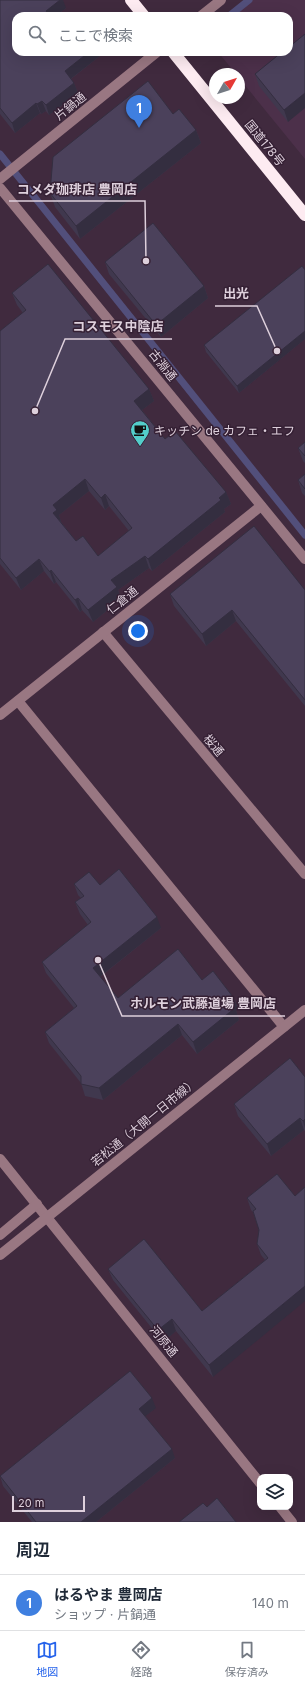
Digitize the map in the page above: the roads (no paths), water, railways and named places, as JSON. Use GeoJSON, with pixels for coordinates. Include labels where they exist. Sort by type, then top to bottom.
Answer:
{"type":"FeatureCollection","features":[{"type":"Feature","properties":{"kind":"highway"},"geometry":{"type":"LineString","coordinates":[[131,0],[141,12]]}},
{"type":"Feature","properties":{"kind":"highway","name":"国道178号"},"geometry":{"type":"LineString","coordinates":[[176,56],[305,215]]}},
{"type":"Feature","properties":{"kind":"street"},"geometry":{"type":"LineString","coordinates":[[206,12],[221,0]]}},
{"type":"Feature","properties":{"kind":"street","name":"片鍋通"},"geometry":{"type":"LineString","coordinates":[[0,179],[152,56]]}},
{"type":"Feature","properties":{"kind":"street","name":"古淵通"},"geometry":{"type":"LineString","coordinates":[[0,188],[305,559]]}},
{"type":"Feature","properties":{"kind":"street","name":"仁倉通"},"geometry":{"type":"LineString","coordinates":[[0,715],[261,506]]}},
{"type":"Feature","properties":{"kind":"street","name":"桜通"},"geometry":{"type":"LineString","coordinates":[[103,632],[305,874]]}},
{"type":"Feature","properties":{"kind":"street"},"geometry":{"type":"LineString","coordinates":[[18,701],[284,1027]]}},
{"type":"Feature","properties":{"kind":"street","name":"若松通（大開一日市線）"},"geometry":{"type":"LineString","coordinates":[[0,1255],[305,1010]]}},
{"type":"Feature","properties":{"kind":"street","name":"河原通"},"geometry":{"type":"LineString","coordinates":[[0,1159],[257,1478]]}},
{"type":"Feature","properties":{"kind":"street"},"geometry":{"type":"LineString","coordinates":[[0,1235],[37,1204]]}},
{"type":"Feature","properties":{"kind":"street"},"geometry":{"type":"LineString","coordinates":[[282,1510],[292,1522]]}},
{"type":"Feature","properties":{"kind":"waterway"},"geometry":{"type":"LineString","coordinates":[[234,12],[249,0]]}},
{"type":"Feature","properties":{"kind":"waterway"},"geometry":{"type":"LineString","coordinates":[[0,154],[305,535]]}},
{"type":"Feature","properties":{"kind":"place","name":"はるやま 豊岡店"},"geometry":{"type":"Point","coordinates":[139,128]}},
{"type":"Feature","properties":{"kind":"place","name":"コメダ珈琲店 豊岡店"},"geometry":{"type":"Point","coordinates":[146,261]}},
{"type":"Feature","properties":{"kind":"place","name":"出光"},"geometry":{"type":"Point","coordinates":[277,351]}},
{"type":"Feature","properties":{"kind":"place","name":"コスモス中陰店"},"geometry":{"type":"Point","coordinates":[35,411]}},
{"type":"Feature","properties":{"kind":"place","name":"キッチン de カフェ・エフ"},"geometry":{"type":"Point","coordinates":[140,447]}},
{"type":"Feature","properties":{"kind":"place","name":"ホルモン武藤道場 豊岡店"},"geometry":{"type":"Point","coordinates":[98,960]}}]}
